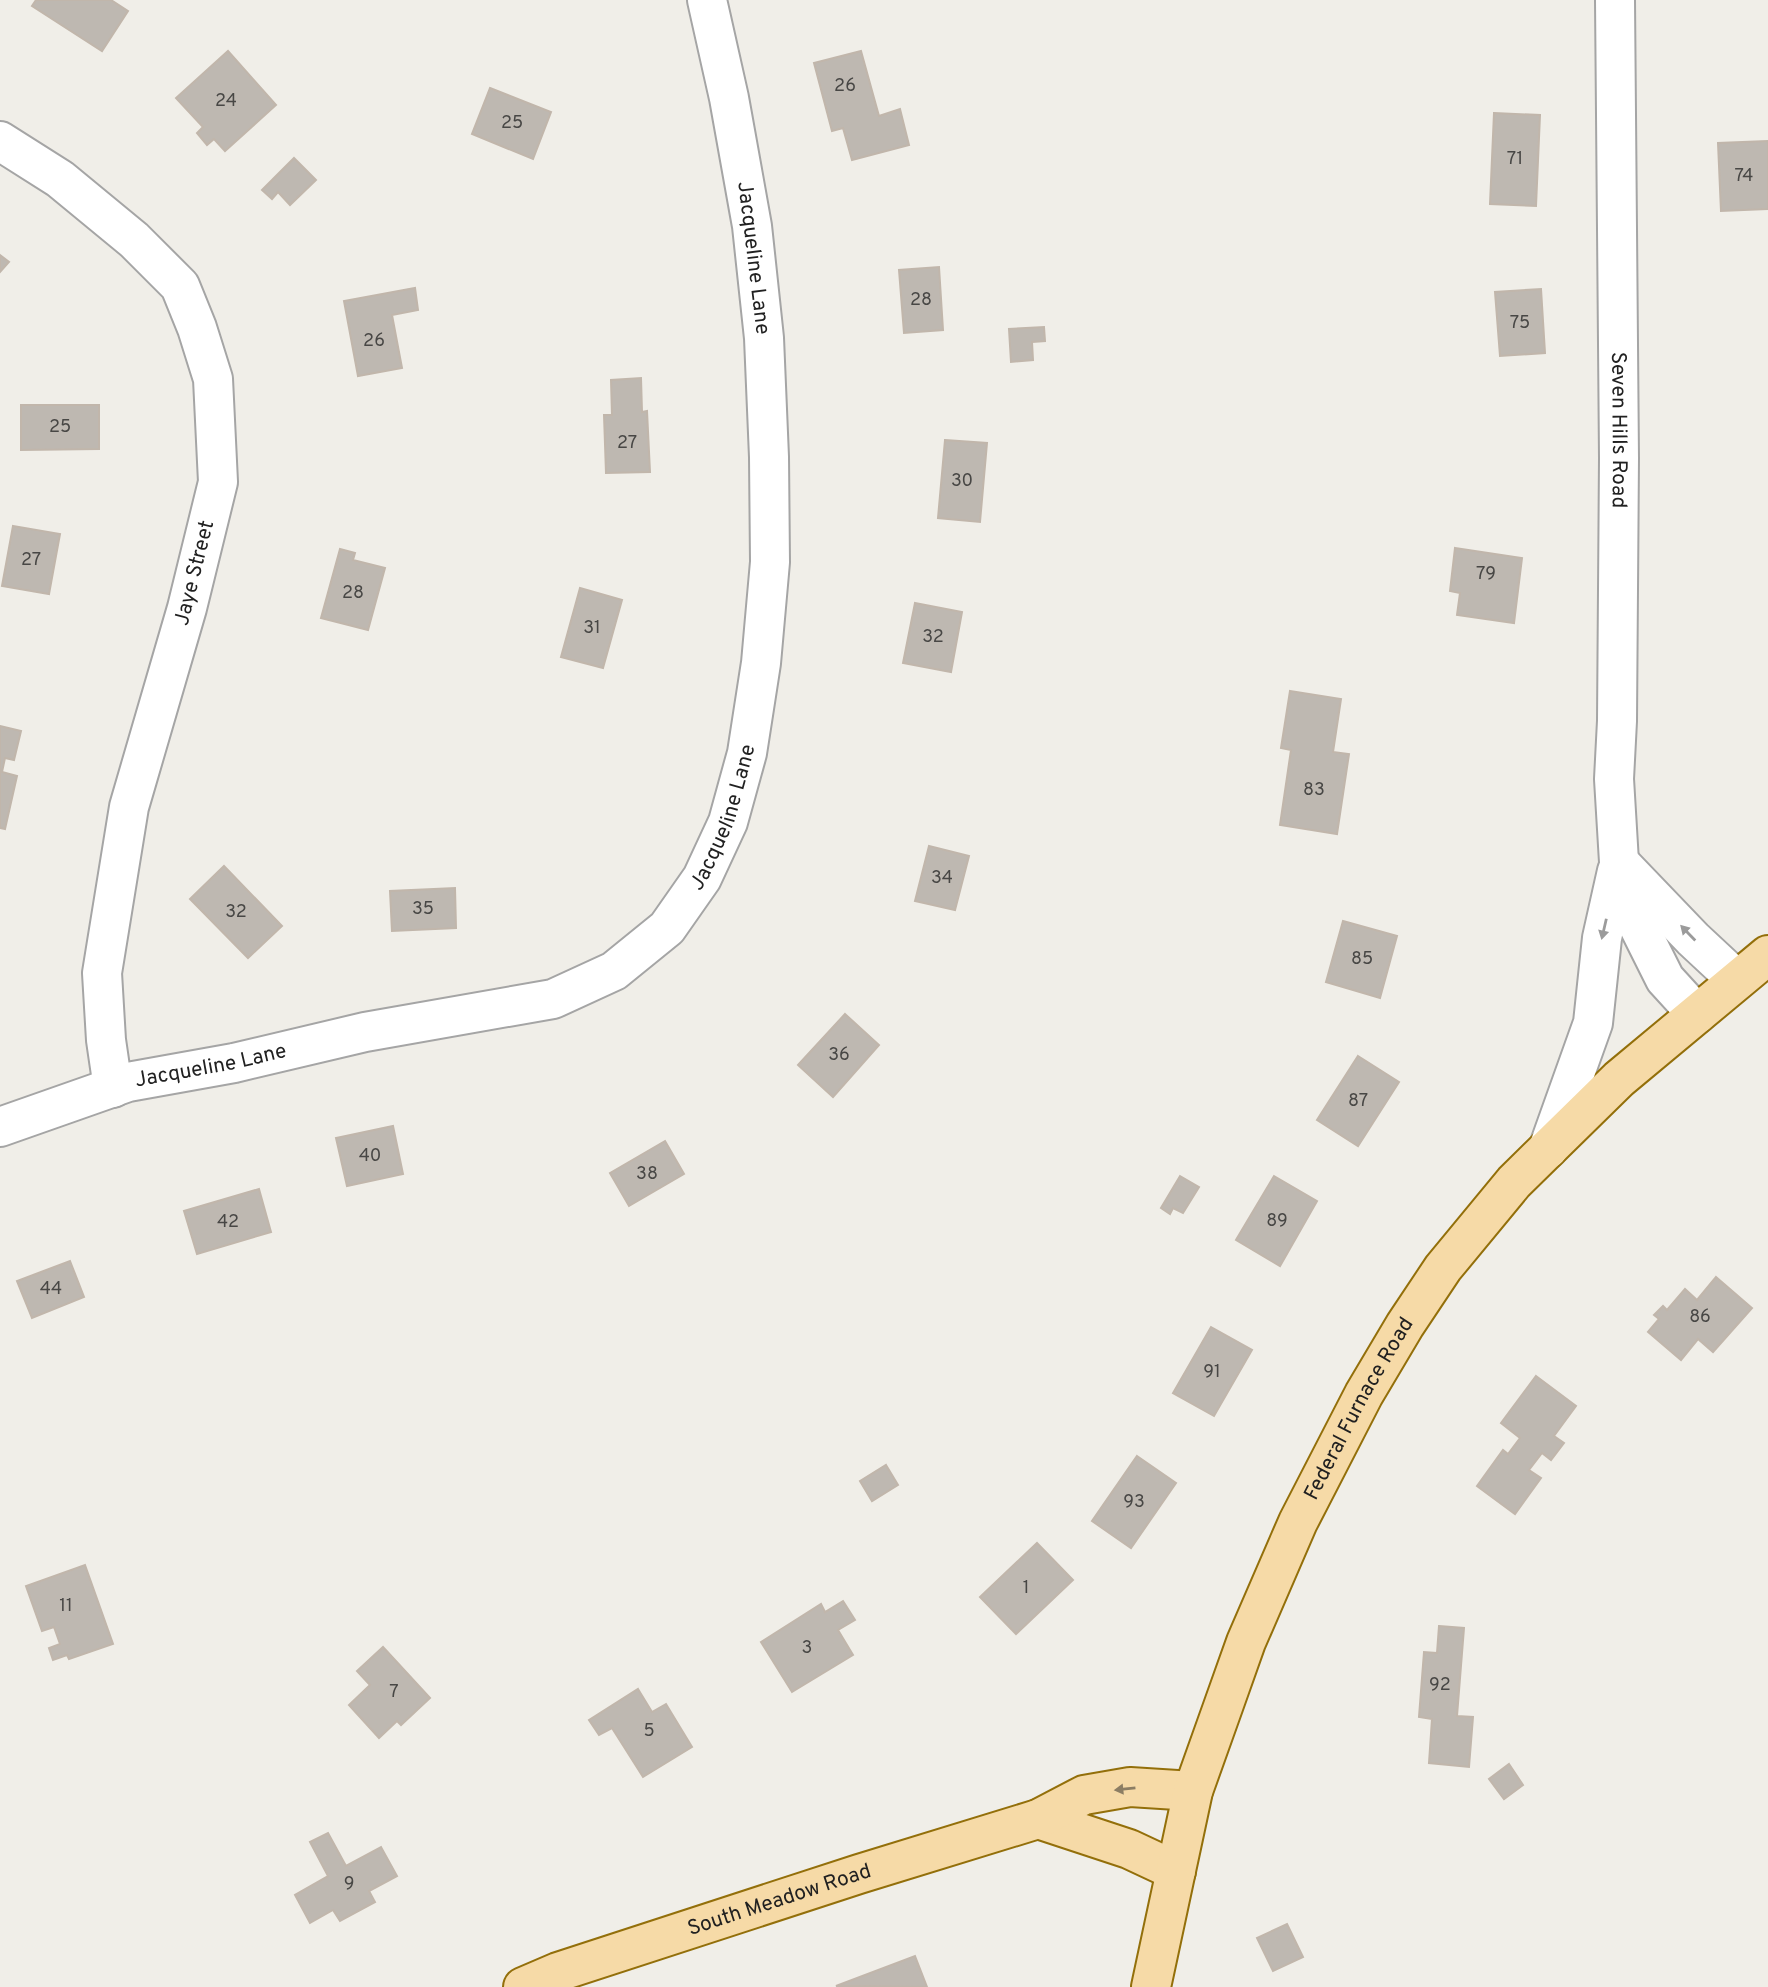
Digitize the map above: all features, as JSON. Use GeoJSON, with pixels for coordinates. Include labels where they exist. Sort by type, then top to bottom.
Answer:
{"type":"FeatureCollection","features":[{"type":"Feature","properties":{"kind":"main road","name":"Federal Furnace Road"},"geometry":{"type":"LineString","coordinates":[[1151,1987],[1193,1791],[1246,1642],[1298,1522],[1363,1394],[1443,1268],[1514,1182],[1619,1079],[1768,955]]}},
{"type":"Feature","properties":{"kind":"main road","name":"South Meadow Road"},"geometry":{"type":"LineString","coordinates":[[523,1987],[558,1972],[1038,1819],[1084,1795],[1130,1787],[1193,1791]]}},
{"type":"Feature","properties":{"kind":"main road"},"geometry":{"type":"LineString","coordinates":[[1038,1819],[1129,1849],[1176,1871]]}},
{"type":"Feature","properties":{"kind":"street","name":"Jacqueline Lane"},"geometry":{"type":"LineString","coordinates":[[0,1127],[128,1082],[234,1063],[365,1032],[553,999],[614,971],[667,928],[702,878],[728,822],[747,753],[761,663],[769,562],[769,457],[764,338],[754,238],[729,97],[707,0]]}},
{"type":"Feature","properties":{"kind":"street","name":"Seven Hills Road"},"geometry":{"type":"LineString","coordinates":[[1615,0],[1619,458],[1614,779],[1619,862],[1632,913],[1665,979],[1697,1014]]}},
{"type":"Feature","properties":{"kind":"street","name":"Jaye Street"},"geometry":{"type":"LineString","coordinates":[[0,141],[60,179],[134,240],[180,286],[213,379],[218,482],[187,608],[129,807],[102,973],[106,1040],[113,1087]]}},
{"type":"Feature","properties":{"kind":"street"},"geometry":{"type":"LineString","coordinates":[[1619,862],[1693,939],[1737,980]]}},
{"type":"Feature","properties":{"kind":"street"},"geometry":{"type":"LineString","coordinates":[[1548,1149],[1593,1023],[1602,938],[1619,862]]}},
{"type":"Feature","properties":{"kind":"building"},"geometry":{"type":"Polygon","coordinates":[[[36,0],[111,0],[128,11],[102,51],[32,6],[36,0]]]}},
{"type":"Feature","properties":{"kind":"building"},"geometry":{"type":"Polygon","coordinates":[[[228,51],[276,105],[225,151],[214,139],[207,145],[197,133],[203,127],[176,98],[228,51]]]}},
{"type":"Feature","properties":{"kind":"building"},"geometry":{"type":"Polygon","coordinates":[[[861,51],[879,116],[900,109],[909,145],[852,160],[843,128],[832,131],[814,63],[861,51]]]}},
{"type":"Feature","properties":{"kind":"building"},"geometry":{"type":"Polygon","coordinates":[[[490,88],[551,112],[533,159],[472,134],[490,88]]]}},
{"type":"Feature","properties":{"kind":"building"},"geometry":{"type":"Polygon","coordinates":[[[1494,113],[1540,115],[1536,206],[1490,204],[1494,113]]]}},
{"type":"Feature","properties":{"kind":"building"},"geometry":{"type":"Polygon","coordinates":[[[1768,141],[1768,209],[1721,211],[1718,143],[1768,141]]]}},
{"type":"Feature","properties":{"kind":"building"},"geometry":{"type":"Polygon","coordinates":[[[294,158],[316,180],[290,205],[278,192],[272,199],[262,190],[294,158]]]}},
{"type":"Feature","properties":{"kind":"building"},"geometry":{"type":"Polygon","coordinates":[[[0,255],[9,262],[0,272],[0,255]]]}},
{"type":"Feature","properties":{"kind":"building"},"geometry":{"type":"Polygon","coordinates":[[[939,267],[943,330],[904,333],[899,270],[939,267]]]}},
{"type":"Feature","properties":{"kind":"building"},"geometry":{"type":"Polygon","coordinates":[[[415,288],[418,310],[392,315],[402,368],[358,376],[344,301],[415,288]]]}},
{"type":"Feature","properties":{"kind":"building"},"geometry":{"type":"Polygon","coordinates":[[[1541,289],[1545,353],[1500,356],[1495,292],[1541,289]]]}},
{"type":"Feature","properties":{"kind":"building"},"geometry":{"type":"Polygon","coordinates":[[[1044,327],[1045,341],[1032,342],[1033,360],[1011,362],[1009,329],[1044,327]]]}},
{"type":"Feature","properties":{"kind":"building"},"geometry":{"type":"Polygon","coordinates":[[[641,378],[642,412],[647,411],[650,472],[606,473],[604,415],[612,415],[611,380],[641,378]]]}},
{"type":"Feature","properties":{"kind":"building"},"geometry":{"type":"Polygon","coordinates":[[[21,405],[99,405],[99,449],[21,450],[21,405]]]}},
{"type":"Feature","properties":{"kind":"building"},"geometry":{"type":"Polygon","coordinates":[[[945,440],[987,443],[980,522],[938,518],[945,440]]]}},
{"type":"Feature","properties":{"kind":"building"},"geometry":{"type":"Polygon","coordinates":[[[13,526],[60,534],[49,594],[2,586],[13,526]]]}},
{"type":"Feature","properties":{"kind":"building"},"geometry":{"type":"Polygon","coordinates":[[[1455,548],[1522,558],[1514,623],[1457,615],[1460,593],[1450,591],[1455,548]]]}},
{"type":"Feature","properties":{"kind":"building"},"geometry":{"type":"Polygon","coordinates":[[[340,549],[355,553],[353,560],[385,568],[368,630],[321,618],[340,549]]]}},
{"type":"Feature","properties":{"kind":"building"},"geometry":{"type":"Polygon","coordinates":[[[580,588],[622,600],[603,668],[561,657],[580,588]]]}},
{"type":"Feature","properties":{"kind":"building"},"geometry":{"type":"Polygon","coordinates":[[[915,603],[962,612],[951,672],[903,663],[915,603]]]}},
{"type":"Feature","properties":{"kind":"building"},"geometry":{"type":"Polygon","coordinates":[[[1290,691],[1341,699],[1333,752],[1349,754],[1337,834],[1280,825],[1291,750],[1281,748],[1290,691]]]}},
{"type":"Feature","properties":{"kind":"building"},"geometry":{"type":"Polygon","coordinates":[[[0,726],[21,731],[14,760],[5,758],[2,772],[17,776],[5,829],[0,828],[0,726]]]}},
{"type":"Feature","properties":{"kind":"building"},"geometry":{"type":"Polygon","coordinates":[[[929,846],[969,856],[955,910],[915,901],[929,846]]]}},
{"type":"Feature","properties":{"kind":"building"},"geometry":{"type":"Polygon","coordinates":[[[224,866],[282,926],[248,958],[190,899],[224,866]]]}},
{"type":"Feature","properties":{"kind":"building"},"geometry":{"type":"Polygon","coordinates":[[[455,888],[456,928],[392,931],[390,891],[455,888]]]}},
{"type":"Feature","properties":{"kind":"building"},"geometry":{"type":"Polygon","coordinates":[[[1343,921],[1397,936],[1380,998],[1326,982],[1343,921]]]}},
{"type":"Feature","properties":{"kind":"building"},"geometry":{"type":"Polygon","coordinates":[[[845,1014],[879,1045],[833,1097],[798,1065],[845,1014]]]}},
{"type":"Feature","properties":{"kind":"building"},"geometry":{"type":"Polygon","coordinates":[[[1358,1056],[1399,1082],[1358,1146],[1317,1120],[1358,1056]]]}},
{"type":"Feature","properties":{"kind":"building"},"geometry":{"type":"Polygon","coordinates":[[[393,1126],[403,1174],[347,1186],[336,1138],[393,1126]]]}},
{"type":"Feature","properties":{"kind":"building"},"geometry":{"type":"Polygon","coordinates":[[[665,1141],[684,1174],[629,1206],[610,1173],[665,1141]]]}},
{"type":"Feature","properties":{"kind":"building"},"geometry":{"type":"Polygon","coordinates":[[[1180,1176],[1199,1187],[1183,1213],[1173,1208],[1170,1214],[1161,1208],[1180,1176]]]}},
{"type":"Feature","properties":{"kind":"building"},"geometry":{"type":"Polygon","coordinates":[[[1274,1176],[1317,1201],[1280,1266],[1236,1240],[1274,1176]]]}},
{"type":"Feature","properties":{"kind":"building"},"geometry":{"type":"Polygon","coordinates":[[[259,1189],[271,1232],[197,1254],[184,1211],[259,1189]]]}},
{"type":"Feature","properties":{"kind":"building"},"geometry":{"type":"Polygon","coordinates":[[[70,1261],[84,1297],[32,1318],[17,1281],[70,1261]]]}},
{"type":"Feature","properties":{"kind":"building"},"geometry":{"type":"Polygon","coordinates":[[[1716,1277],[1752,1308],[1713,1352],[1698,1339],[1681,1360],[1648,1332],[1659,1319],[1654,1315],[1663,1306],[1667,1310],[1685,1289],[1697,1300],[1716,1277]]]}},
{"type":"Feature","properties":{"kind":"building"},"geometry":{"type":"Polygon","coordinates":[[[1211,1327],[1252,1350],[1214,1416],[1173,1393],[1211,1327]]]}},
{"type":"Feature","properties":{"kind":"building"},"geometry":{"type":"Polygon","coordinates":[[[1536,1376],[1576,1406],[1554,1436],[1564,1443],[1551,1460],[1542,1453],[1529,1470],[1541,1478],[1515,1514],[1477,1486],[1503,1450],[1508,1454],[1520,1438],[1501,1423],[1536,1376]]]}},
{"type":"Feature","properties":{"kind":"building"},"geometry":{"type":"Polygon","coordinates":[[[1137,1456],[1176,1483],[1131,1548],[1092,1521],[1137,1456]]]}},
{"type":"Feature","properties":{"kind":"building"},"geometry":{"type":"Polygon","coordinates":[[[886,1465],[898,1485],[872,1501],[860,1481],[886,1465]]]}},
{"type":"Feature","properties":{"kind":"building"},"geometry":{"type":"Polygon","coordinates":[[[1037,1543],[1073,1580],[1016,1634],[980,1597],[1037,1543]]]}},
{"type":"Feature","properties":{"kind":"building"},"geometry":{"type":"Polygon","coordinates":[[[85,1565],[113,1644],[69,1659],[67,1655],[53,1660],[49,1648],[60,1644],[54,1627],[42,1631],[26,1586],[85,1565]]]}},
{"type":"Feature","properties":{"kind":"building"},"geometry":{"type":"Polygon","coordinates":[[[843,1601],[855,1620],[838,1630],[853,1655],[792,1692],[761,1642],[821,1604],[825,1612],[843,1601]]]}},
{"type":"Feature","properties":{"kind":"building"},"geometry":{"type":"Polygon","coordinates":[[[1439,1626],[1464,1628],[1457,1716],[1473,1717],[1469,1767],[1429,1763],[1432,1719],[1419,1717],[1424,1652],[1437,1653],[1439,1626]]]}},
{"type":"Feature","properties":{"kind":"building"},"geometry":{"type":"Polygon","coordinates":[[[383,1647],[430,1698],[401,1725],[397,1721],[379,1738],[349,1705],[370,1685],[357,1671],[383,1647]]]}},
{"type":"Feature","properties":{"kind":"building"},"geometry":{"type":"Polygon","coordinates":[[[638,1689],[652,1712],[666,1704],[692,1747],[643,1777],[612,1728],[599,1735],[589,1720],[638,1689]]]}},
{"type":"Feature","properties":{"kind":"building"},"geometry":{"type":"Polygon","coordinates":[[[1509,1764],[1523,1785],[1504,1799],[1489,1779],[1509,1764]]]}},
{"type":"Feature","properties":{"kind":"building"},"geometry":{"type":"Polygon","coordinates":[[[328,1833],[346,1866],[381,1847],[397,1876],[369,1891],[375,1902],[340,1921],[333,1910],[310,1923],[295,1895],[328,1876],[310,1842],[328,1833]]]}},
{"type":"Feature","properties":{"kind":"building"},"geometry":{"type":"Polygon","coordinates":[[[1287,1924],[1303,1957],[1273,1971],[1257,1938],[1287,1924]]]}},
{"type":"Feature","properties":{"kind":"building"},"geometry":{"type":"Polygon","coordinates":[[[915,1956],[927,1987],[836,1986],[915,1956]]]}}]}
